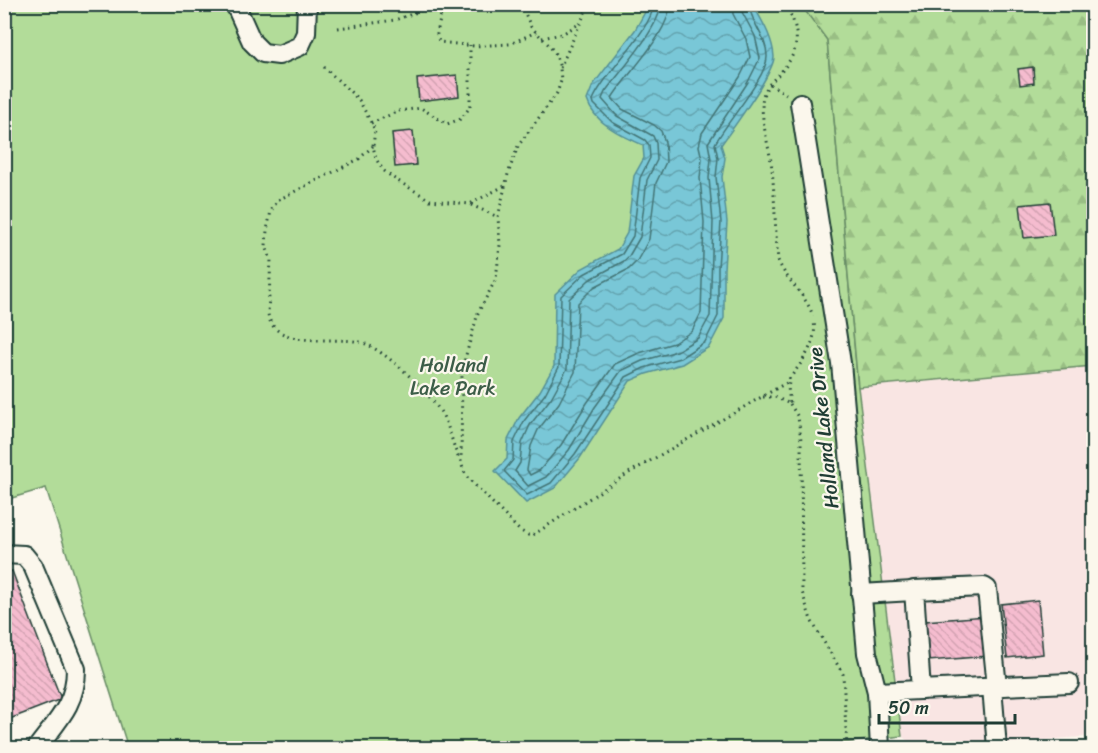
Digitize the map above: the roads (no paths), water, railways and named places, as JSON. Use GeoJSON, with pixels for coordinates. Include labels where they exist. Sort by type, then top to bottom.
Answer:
{"type":"FeatureCollection","features":[{"type":"Feature","properties":{"kind":"street"},"geometry":{"type":"LineString","coordinates":[[235,4],[252,42],[263,53],[279,55],[300,46],[306,33],[307,4]]}},
{"type":"Feature","properties":{"kind":"street","name":"Holland Lake Drive"},"geometry":{"type":"LineString","coordinates":[[800,103],[841,363],[861,594],[867,653],[877,692],[880,748]]}},
{"type":"Feature","properties":{"kind":"street"},"geometry":{"type":"LineString","coordinates":[[4,554],[24,555],[33,566],[76,669],[76,683],[70,703],[38,748]]}},
{"type":"Feature","properties":{"kind":"street"},"geometry":{"type":"LineString","coordinates":[[861,594],[984,587],[987,589],[997,748]]}},
{"type":"Feature","properties":{"kind":"street"},"geometry":{"type":"LineString","coordinates":[[913,591],[921,690]]}},
{"type":"Feature","properties":{"kind":"street"},"geometry":{"type":"LineString","coordinates":[[877,692],[1069,683]]}},
{"type":"Feature","properties":{"kind":"water"},"geometry":{"type":"Polygon","coordinates":[[[649,5],[753,5],[772,43],[774,57],[767,75],[721,145],[725,158],[722,177],[727,222],[724,318],[709,347],[682,364],[630,381],[580,458],[555,488],[526,503],[495,471],[507,459],[508,440],[519,418],[540,391],[554,366],[555,294],[581,269],[618,249],[627,233],[634,176],[644,158],[643,145],[602,122],[587,100],[593,85],[635,30],[649,5]]]}},
{"type":"Feature","properties":{"kind":"park label","name":"Holland Lake Park"},"geometry":{"type":"Point","coordinates":[453,376]}}]}
